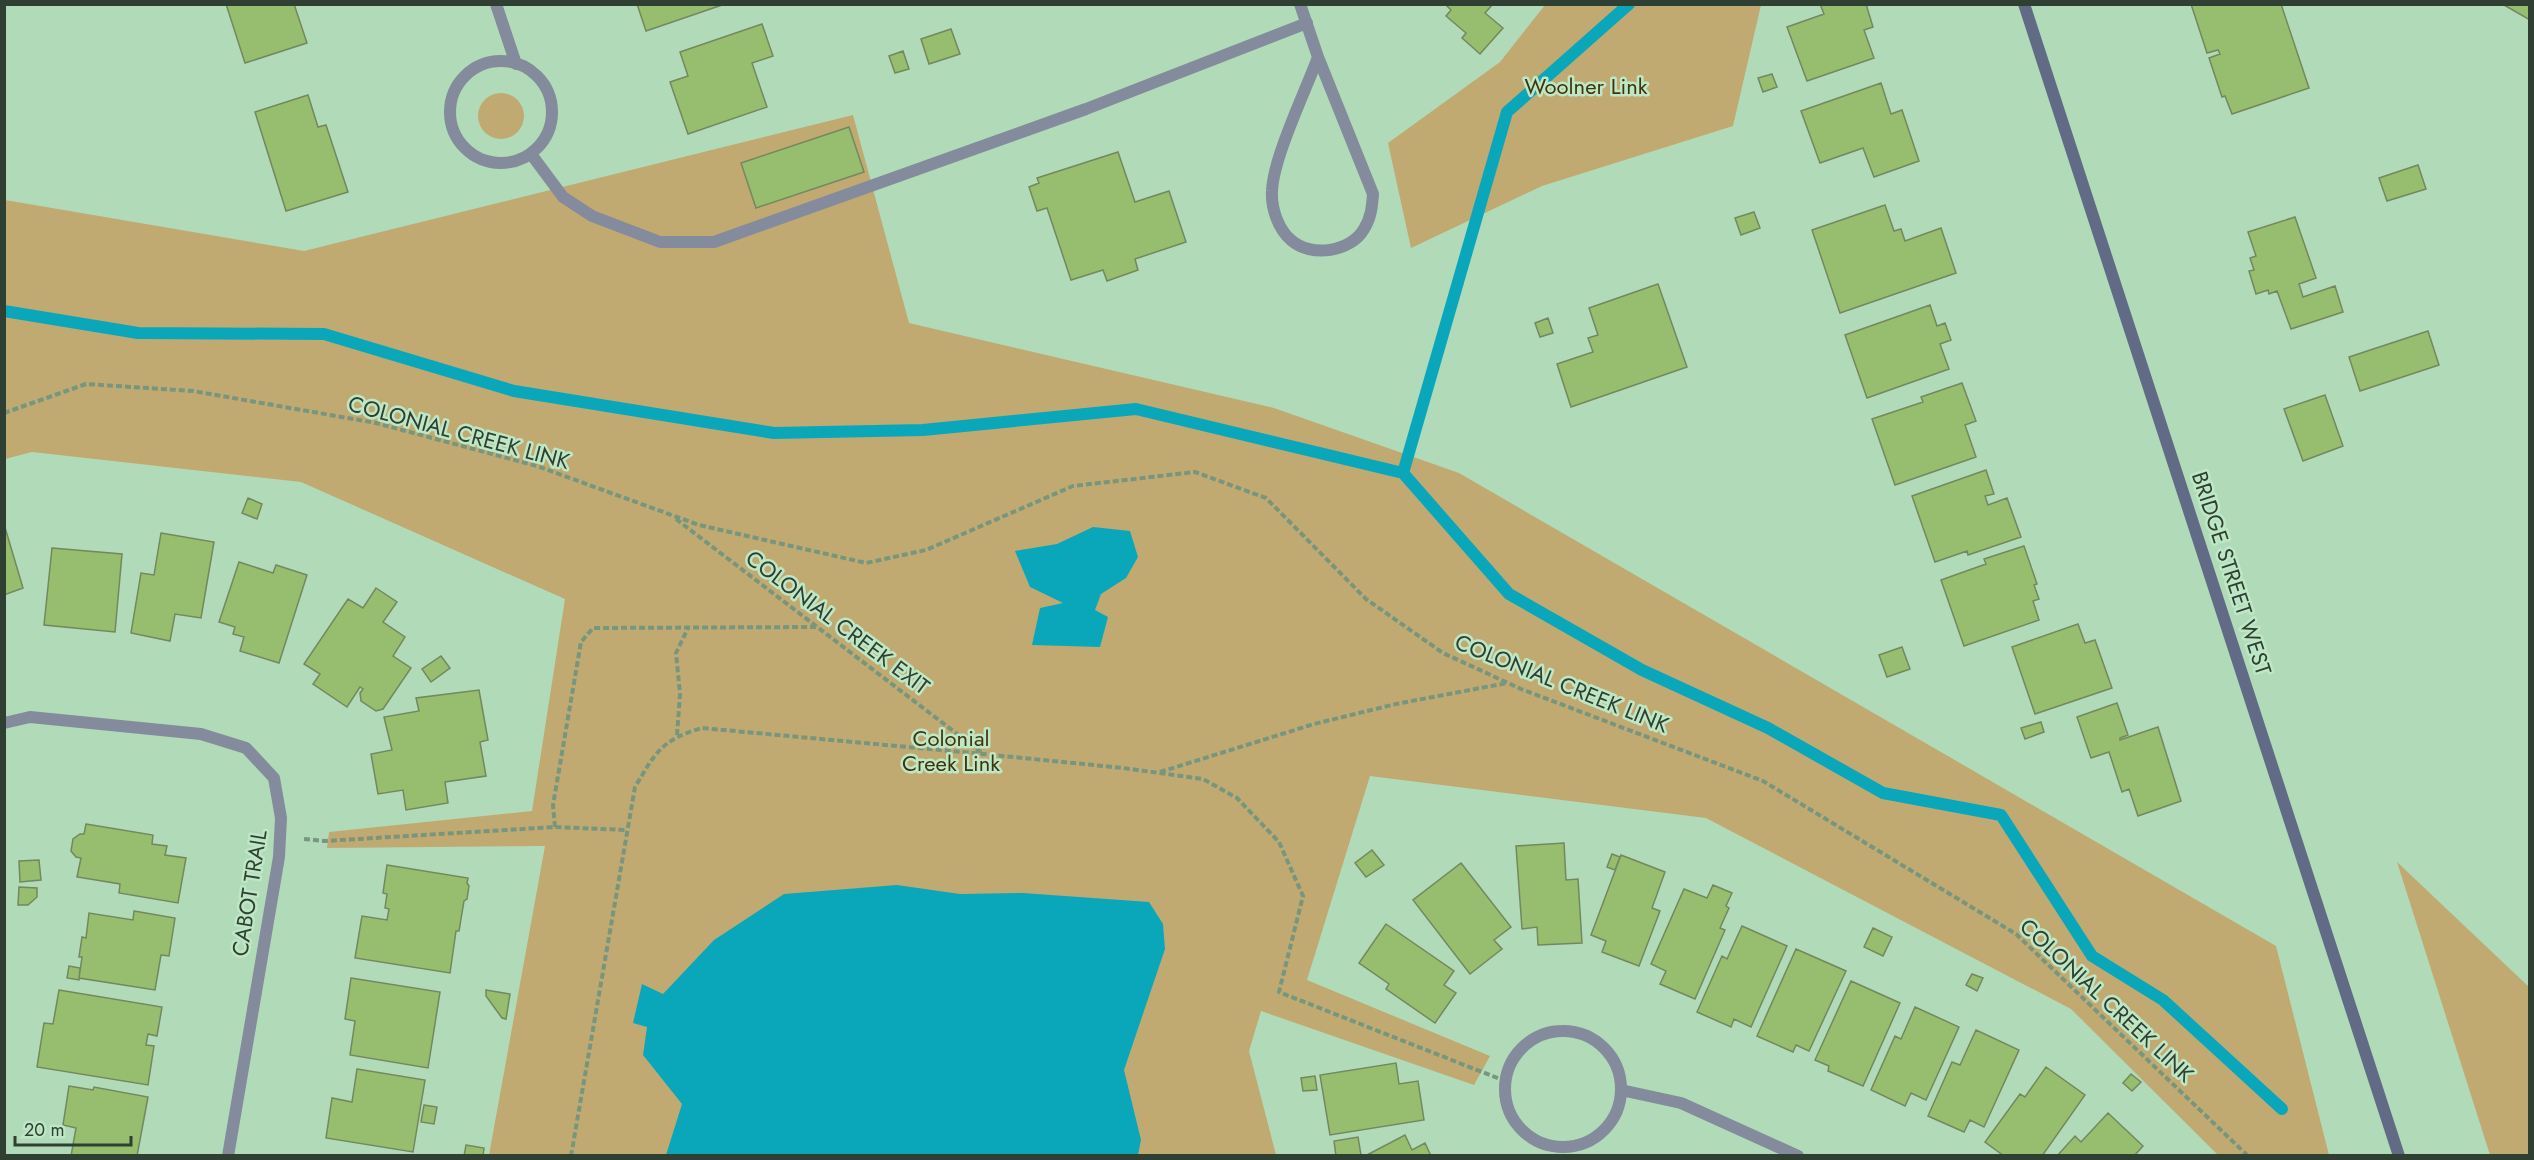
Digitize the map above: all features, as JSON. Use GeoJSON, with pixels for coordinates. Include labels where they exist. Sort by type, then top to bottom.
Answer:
{"type":"FeatureCollection","features":[{"type":"Feature","properties":{"kind":"main road","name":"BRIDGE STREET WEST"},"geometry":{"type":"LineString","coordinates":[[2024,4],[2399,1155]]}},
{"type":"Feature","properties":{"kind":"street"},"geometry":{"type":"LineString","coordinates":[[496,4],[516,64]]}},
{"type":"Feature","properties":{"kind":"street"},"geometry":{"type":"LineString","coordinates":[[1300,4],[1318,57],[1373,194],[1371,214],[1363,231],[1350,244],[1329,250],[1310,249],[1292,242],[1281,227],[1273,209],[1272,189],[1278,161],[1318,57]]}},
{"type":"Feature","properties":{"kind":"street"},"geometry":{"type":"LineString","coordinates":[[531,154],[563,197],[592,216],[660,242],[714,242],[1086,109],[1307,23]]}},
{"type":"Feature","properties":{"kind":"street"},"geometry":{"type":"LineString","coordinates":[[498,61],[516,64],[530,71],[542,82],[549,96],[552,112],[550,128],[543,142],[531,154],[517,161],[500,163],[484,161],[469,152],[457,139],[451,123],[450,105],[455,88],[466,75],[481,65],[498,61]]}},
{"type":"Feature","properties":{"kind":"street","name":"CABOT TRAIL"},"geometry":{"type":"LineString","coordinates":[[4,723],[30,717],[201,734],[246,748],[274,778],[282,836],[228,1155]]}},
{"type":"Feature","properties":{"kind":"street"},"geometry":{"type":"LineString","coordinates":[[1565,1031],[1585,1036],[1609,1054],[1617,1069],[1621,1090],[1619,1104],[1611,1123],[1599,1135],[1582,1144],[1562,1148],[1547,1146],[1529,1137],[1519,1128],[1508,1111],[1505,1081],[1510,1064],[1530,1041],[1548,1033],[1565,1031]]}},
{"type":"Feature","properties":{"kind":"street"},"geometry":{"type":"LineString","coordinates":[[1621,1090],[1681,1103],[1798,1155]]}},
{"type":"Feature","properties":{"kind":"path","name":"COLONIAL CREEK LINK"},"geometry":{"type":"LineString","coordinates":[[4,412],[86,384],[193,391],[376,423],[537,466],[699,525],[867,562],[926,550],[1073,486],[1195,471],[1266,498],[1366,599],[1443,653],[1508,682],[1763,781],[2016,934],[2248,1155]]}},
{"type":"Feature","properties":{"kind":"path","name":"COLONIAL CREEK EXIT"},"geometry":{"type":"LineString","coordinates":[[672,516],[983,754]]}},
{"type":"Feature","properties":{"kind":"path"},"geometry":{"type":"LineString","coordinates":[[677,735],[680,694],[676,653],[682,635],[688,627]]}},
{"type":"Feature","properties":{"kind":"path"},"geometry":{"type":"LineString","coordinates":[[555,827],[553,806],[581,642],[593,628],[817,627]]}},
{"type":"Feature","properties":{"kind":"path"},"geometry":{"type":"LineString","coordinates":[[1158,773],[1314,724],[1396,704],[1508,682]]}},
{"type":"Feature","properties":{"kind":"path"},"geometry":{"type":"LineString","coordinates":[[571,1155],[635,787],[656,753],[677,735],[702,728],[983,754],[1203,779],[1237,798],[1279,842],[1303,896],[1279,992],[1505,1081]]}},
{"type":"Feature","properties":{"kind":"path"},"geometry":{"type":"LineString","coordinates":[[282,836],[325,841],[555,827],[627,830]]}},
{"type":"Feature","properties":{"kind":"green space","name":"Woolner Link"},"geometry":{"type":"Polygon","coordinates":[[[1545,5],[1761,5],[1733,126],[1542,186],[1411,248],[1388,143],[1500,62],[1545,5]]]}},
{"type":"Feature","properties":{"kind":"green space"},"geometry":{"type":"Polygon","coordinates":[[[501,93],[517,100],[524,116],[517,132],[501,139],[485,132],[478,116],[485,100],[501,93]]]}},
{"type":"Feature","properties":{"kind":"green space","name":"Colonial Creek Link"},"geometry":{"type":"Polygon","coordinates":[[[853,115],[909,323],[1274,408],[1459,473],[2276,946],[2329,1155],[2218,1155],[2071,1009],[1706,818],[1370,776],[1307,980],[1490,1056],[1474,1085],[1261,1011],[1249,1051],[1276,1155],[489,1155],[545,846],[327,848],[329,832],[532,811],[565,599],[301,482],[32,452],[5,459],[5,200],[304,251],[853,115]]]}},
{"type":"Feature","properties":{"kind":"green space"},"geometry":{"type":"Polygon","coordinates":[[[2397,862],[2529,987],[2529,1155],[2490,1155],[2397,862]]]}},
{"type":"Feature","properties":{"kind":"water"},"geometry":{"type":"Polygon","coordinates":[[[1093,527],[1130,531],[1138,557],[1126,578],[1101,594],[1095,610],[1108,617],[1100,647],[1032,645],[1040,608],[1063,603],[1030,587],[1015,551],[1057,544],[1093,527]]]}},
{"type":"Feature","properties":{"kind":"water"},"geometry":{"type":"Polygon","coordinates":[[[897,885],[960,894],[1023,893],[1149,902],[1163,924],[1165,949],[1124,1070],[1141,1140],[1138,1155],[666,1155],[682,1104],[643,1055],[647,1027],[633,1023],[642,984],[663,994],[714,940],[784,894],[897,885]]]}},
{"type":"Feature","properties":{"kind":"building"},"geometry":{"type":"Polygon","coordinates":[[[226,4],[294,4],[307,43],[245,63],[226,4]]]}},
{"type":"Feature","properties":{"kind":"building"},"geometry":{"type":"Polygon","coordinates":[[[637,4],[725,4],[646,31],[637,4]]]}},
{"type":"Feature","properties":{"kind":"building"},"geometry":{"type":"Polygon","coordinates":[[[1445,4],[1493,4],[1485,13],[1503,28],[1480,54],[1462,38],[1466,33],[1446,16],[1451,10],[1445,4]]]}},
{"type":"Feature","properties":{"kind":"building"},"geometry":{"type":"Polygon","coordinates":[[[1820,4],[1866,4],[1873,27],[1864,30],[1874,58],[1807,81],[1787,27],[1824,14],[1820,4]]]}},
{"type":"Feature","properties":{"kind":"building"},"geometry":{"type":"Polygon","coordinates":[[[2191,4],[2281,4],[2309,88],[2232,114],[2225,96],[2222,97],[2209,58],[2220,54],[2218,50],[2207,53],[2191,4]]]}},
{"type":"Feature","properties":{"kind":"building"},"geometry":{"type":"Polygon","coordinates":[[[2505,4],[2530,4],[2530,20],[2504,5],[2505,4]]]}},
{"type":"Feature","properties":{"kind":"building"},"geometry":{"type":"Polygon","coordinates":[[[762,24],[773,56],[752,63],[767,107],[688,134],[670,82],[688,76],[680,52],[762,24]]]}},
{"type":"Feature","properties":{"kind":"building"},"geometry":{"type":"Polygon","coordinates":[[[951,29],[960,54],[929,64],[921,39],[951,29]]]}},
{"type":"Feature","properties":{"kind":"building"},"geometry":{"type":"Polygon","coordinates":[[[903,51],[909,69],[895,73],[889,56],[903,51]]]}},
{"type":"Feature","properties":{"kind":"building"},"geometry":{"type":"Polygon","coordinates":[[[1772,74],[1777,87],[1763,92],[1758,78],[1772,74]]]}},
{"type":"Feature","properties":{"kind":"building"},"geometry":{"type":"Polygon","coordinates":[[[1881,83],[1891,114],[1902,110],[1919,161],[1874,177],[1863,148],[1820,163],[1801,111],[1881,83]]]}},
{"type":"Feature","properties":{"kind":"building"},"geometry":{"type":"Polygon","coordinates":[[[308,95],[318,127],[326,125],[348,192],[286,211],[255,112],[308,95]]]}},
{"type":"Feature","properties":{"kind":"building"},"geometry":{"type":"Polygon","coordinates":[[[849,127],[864,172],[756,208],[741,163],[849,127]]]}},
{"type":"Feature","properties":{"kind":"building"},"geometry":{"type":"Polygon","coordinates":[[[1118,152],[1135,202],[1169,191],[1186,242],[1135,259],[1138,270],[1107,281],[1103,270],[1071,280],[1047,208],[1037,211],[1029,187],[1039,183],[1037,178],[1118,152]]]}},
{"type":"Feature","properties":{"kind":"building"},"geometry":{"type":"Polygon","coordinates":[[[2418,165],[2426,189],[2387,201],[2379,178],[2418,165]]]}},
{"type":"Feature","properties":{"kind":"building"},"geometry":{"type":"Polygon","coordinates":[[[1885,205],[1894,231],[1901,229],[1905,241],[1941,228],[1956,273],[1840,313],[1812,230],[1885,205]]]}},
{"type":"Feature","properties":{"kind":"building"},"geometry":{"type":"Polygon","coordinates":[[[1754,212],[1760,228],[1741,235],[1735,218],[1754,212]]]}},
{"type":"Feature","properties":{"kind":"building"},"geometry":{"type":"Polygon","coordinates":[[[2295,217],[2316,278],[2299,284],[2303,297],[2335,286],[2343,312],[2291,329],[2277,291],[2269,294],[2268,290],[2256,294],[2249,271],[2254,270],[2250,258],[2256,256],[2248,232],[2295,217]]]}},
{"type":"Feature","properties":{"kind":"building"},"geometry":{"type":"Polygon","coordinates":[[[1658,284],[1687,367],[1571,407],[1557,364],[1593,352],[1588,338],[1598,335],[1589,308],[1658,284]]]}},
{"type":"Feature","properties":{"kind":"building"},"geometry":{"type":"Polygon","coordinates":[[[1930,305],[1937,326],[1945,323],[1951,340],[1940,344],[1949,369],[1867,398],[1845,335],[1930,305]]]}},
{"type":"Feature","properties":{"kind":"building"},"geometry":{"type":"Polygon","coordinates":[[[1548,318],[1553,333],[1540,337],[1535,323],[1548,318]]]}},
{"type":"Feature","properties":{"kind":"building"},"geometry":{"type":"Polygon","coordinates":[[[2428,331],[2439,365],[2360,391],[2349,357],[2428,331]]]}},
{"type":"Feature","properties":{"kind":"building"},"geometry":{"type":"Polygon","coordinates":[[[1962,383],[1976,421],[1965,425],[1976,457],[1895,485],[1872,419],[1923,402],[1921,397],[1962,383]]]}},
{"type":"Feature","properties":{"kind":"building"},"geometry":{"type":"Polygon","coordinates":[[[2325,395],[2343,446],[2303,461],[2284,409],[2325,395]]]}},
{"type":"Feature","properties":{"kind":"building"},"geometry":{"type":"Polygon","coordinates":[[[1986,470],[1994,494],[1985,496],[1988,505],[2007,498],[2021,537],[1968,555],[1967,551],[1935,562],[1912,496],[1986,470]]]}},
{"type":"Feature","properties":{"kind":"building"},"geometry":{"type":"Polygon","coordinates":[[[248,498],[262,504],[257,519],[242,513],[248,498]]]}},
{"type":"Feature","properties":{"kind":"building"},"geometry":{"type":"Polygon","coordinates":[[[4,524],[23,588],[4,595],[4,524]]]}},
{"type":"Feature","properties":{"kind":"building"},"geometry":{"type":"Polygon","coordinates":[[[161,533],[214,542],[201,618],[175,614],[170,641],[131,633],[141,573],[154,575],[161,533]]]}},
{"type":"Feature","properties":{"kind":"building"},"geometry":{"type":"Polygon","coordinates":[[[2024,546],[2037,584],[2034,585],[2039,599],[2033,601],[2039,620],[1964,646],[1941,580],[1986,564],[1984,559],[2024,546]]]}},
{"type":"Feature","properties":{"kind":"building"},"geometry":{"type":"Polygon","coordinates":[[[52,548],[122,554],[115,632],[44,625],[52,548]]]}},
{"type":"Feature","properties":{"kind":"building"},"geometry":{"type":"Polygon","coordinates":[[[239,562],[273,573],[276,565],[307,575],[279,663],[240,651],[244,637],[233,634],[235,627],[219,622],[239,562]]]}},
{"type":"Feature","properties":{"kind":"building"},"geometry":{"type":"Polygon","coordinates":[[[376,588],[397,602],[383,622],[405,637],[393,656],[411,668],[383,709],[376,711],[361,701],[360,693],[363,689],[360,687],[347,707],[313,684],[320,674],[304,664],[348,599],[363,608],[376,588]]]}},
{"type":"Feature","properties":{"kind":"building"},"geometry":{"type":"Polygon","coordinates":[[[2078,624],[2085,643],[2095,640],[2112,688],[2035,714],[2012,647],[2078,624]]]}},
{"type":"Feature","properties":{"kind":"building"},"geometry":{"type":"Polygon","coordinates":[[[1902,647],[1910,669],[1887,677],[1879,655],[1902,647]]]}},
{"type":"Feature","properties":{"kind":"building"},"geometry":{"type":"Polygon","coordinates":[[[441,656],[450,668],[431,682],[422,669],[441,656]]]}},
{"type":"Feature","properties":{"kind":"building"},"geometry":{"type":"Polygon","coordinates":[[[479,690],[488,740],[480,742],[486,776],[445,782],[448,803],[406,810],[403,790],[378,794],[371,754],[392,750],[384,717],[419,711],[416,698],[479,690]]]}},
{"type":"Feature","properties":{"kind":"building"},"geometry":{"type":"Polygon","coordinates":[[[2117,703],[2128,735],[2120,740],[2158,727],[2181,801],[2138,816],[2129,789],[2122,792],[2109,752],[2091,758],[2077,717],[2117,703]]]}},
{"type":"Feature","properties":{"kind":"building"},"geometry":{"type":"Polygon","coordinates":[[[2041,722],[2044,732],[2025,739],[2021,728],[2041,722]]]}},
{"type":"Feature","properties":{"kind":"building"},"geometry":{"type":"Polygon","coordinates":[[[86,824],[153,835],[152,844],[167,846],[165,855],[186,858],[178,903],[119,893],[120,884],[77,877],[81,858],[76,857],[71,851],[73,839],[84,834],[86,824]]]}},
{"type":"Feature","properties":{"kind":"building"},"geometry":{"type":"Polygon","coordinates":[[[1564,843],[1566,880],[1578,879],[1582,943],[1538,945],[1537,927],[1522,929],[1516,846],[1564,843]]]}},
{"type":"Feature","properties":{"kind":"building"},"geometry":{"type":"Polygon","coordinates":[[[1372,850],[1384,865],[1366,877],[1355,863],[1372,850]]]}},
{"type":"Feature","properties":{"kind":"building"},"geometry":{"type":"Polygon","coordinates":[[[1612,854],[1620,857],[1615,870],[1607,867],[1612,854]]]}},
{"type":"Feature","properties":{"kind":"building"},"geometry":{"type":"Polygon","coordinates":[[[1621,855],[1665,872],[1652,908],[1660,911],[1639,966],[1602,952],[1606,941],[1591,935],[1621,855]]]}},
{"type":"Feature","properties":{"kind":"building"},"geometry":{"type":"Polygon","coordinates":[[[39,860],[41,880],[20,882],[19,861],[39,860]]]}},
{"type":"Feature","properties":{"kind":"building"},"geometry":{"type":"Polygon","coordinates":[[[1461,863],[1511,927],[1494,940],[1502,949],[1470,974],[1413,900],[1461,863]]]}},
{"type":"Feature","properties":{"kind":"building"},"geometry":{"type":"Polygon","coordinates":[[[387,865],[468,878],[467,899],[464,901],[459,931],[456,931],[450,973],[355,958],[362,916],[387,920],[389,909],[385,908],[387,894],[383,893],[387,865]]]}},
{"type":"Feature","properties":{"kind":"building"},"geometry":{"type":"Polygon","coordinates":[[[1713,885],[1732,893],[1726,906],[1729,908],[1720,928],[1725,930],[1695,999],[1660,984],[1666,971],[1651,964],[1684,889],[1707,898],[1713,885]]]}},
{"type":"Feature","properties":{"kind":"building"},"geometry":{"type":"Polygon","coordinates":[[[19,887],[37,888],[37,897],[28,905],[18,905],[19,887]]]}},
{"type":"Feature","properties":{"kind":"building"},"geometry":{"type":"Polygon","coordinates":[[[134,911],[175,918],[169,956],[161,955],[155,990],[79,978],[82,937],[86,938],[89,913],[133,920],[134,911]]]}},
{"type":"Feature","properties":{"kind":"building"},"geometry":{"type":"Polygon","coordinates":[[[1386,924],[1454,971],[1444,985],[1456,993],[1435,1023],[1386,989],[1389,984],[1359,963],[1386,924]]]}},
{"type":"Feature","properties":{"kind":"building"},"geometry":{"type":"Polygon","coordinates":[[[1742,926],[1787,946],[1751,1027],[1734,1019],[1731,1027],[1697,1012],[1722,956],[1727,959],[1742,926]]]}},
{"type":"Feature","properties":{"kind":"building"},"geometry":{"type":"Polygon","coordinates":[[[1873,928],[1892,937],[1883,956],[1864,947],[1873,928]]]}},
{"type":"Feature","properties":{"kind":"building"},"geometry":{"type":"Polygon","coordinates":[[[1796,949],[1846,971],[1809,1051],[1796,1045],[1793,1052],[1757,1036],[1796,949]]]}},
{"type":"Feature","properties":{"kind":"building"},"geometry":{"type":"Polygon","coordinates":[[[69,966],[80,968],[79,980],[67,978],[69,966]]]}},
{"type":"Feature","properties":{"kind":"building"},"geometry":{"type":"Polygon","coordinates":[[[1972,974],[1983,978],[1977,991],[1966,985],[1972,974]]]}},
{"type":"Feature","properties":{"kind":"building"},"geometry":{"type":"Polygon","coordinates":[[[351,978],[440,992],[428,1068],[350,1055],[355,1021],[345,1019],[351,978]]]}},
{"type":"Feature","properties":{"kind":"building"},"geometry":{"type":"Polygon","coordinates":[[[1851,981],[1900,1003],[1863,1086],[1828,1071],[1829,1066],[1815,1060],[1851,981]]]}},
{"type":"Feature","properties":{"kind":"building"},"geometry":{"type":"Polygon","coordinates":[[[59,990],[162,1007],[157,1036],[148,1034],[146,1045],[154,1046],[148,1085],[37,1067],[44,1023],[53,1024],[59,990]]]}},
{"type":"Feature","properties":{"kind":"building"},"geometry":{"type":"Polygon","coordinates":[[[486,990],[510,994],[506,1019],[502,1018],[486,996],[486,990]]]}},
{"type":"Feature","properties":{"kind":"building"},"geometry":{"type":"Polygon","coordinates":[[[1915,1007],[1959,1027],[1926,1100],[1911,1093],[1905,1106],[1871,1090],[1895,1036],[1901,1039],[1915,1007]]]}},
{"type":"Feature","properties":{"kind":"building"},"geometry":{"type":"Polygon","coordinates":[[[1976,1030],[2019,1050],[1984,1127],[1970,1120],[1964,1132],[1928,1116],[1952,1062],[1960,1065],[1976,1030]]]}},
{"type":"Feature","properties":{"kind":"building"},"geometry":{"type":"Polygon","coordinates":[[[1396,1063],[1399,1084],[1418,1081],[1424,1120],[1330,1135],[1320,1075],[1396,1063]]]}},
{"type":"Feature","properties":{"kind":"building"},"geometry":{"type":"Polygon","coordinates":[[[2046,1067],[2085,1095],[2042,1156],[2004,1156],[1985,1142],[2020,1094],[2025,1097],[2046,1067]]]}},
{"type":"Feature","properties":{"kind":"building"},"geometry":{"type":"Polygon","coordinates":[[[357,1069],[425,1080],[413,1152],[326,1138],[332,1098],[352,1102],[357,1069]]]}},
{"type":"Feature","properties":{"kind":"building"},"geometry":{"type":"Polygon","coordinates":[[[2131,1074],[2141,1082],[2132,1091],[2123,1083],[2131,1074]]]}},
{"type":"Feature","properties":{"kind":"building"},"geometry":{"type":"Polygon","coordinates":[[[1315,1076],[1317,1090],[1303,1091],[1301,1078],[1315,1076]]]}},
{"type":"Feature","properties":{"kind":"building"},"geometry":{"type":"Polygon","coordinates":[[[69,1086],[93,1090],[94,1087],[148,1097],[137,1156],[71,1156],[76,1128],[63,1125],[69,1086]]]}},
{"type":"Feature","properties":{"kind":"building"},"geometry":{"type":"Polygon","coordinates":[[[424,1105],[437,1107],[434,1124],[421,1122],[424,1105]]]}},
{"type":"Feature","properties":{"kind":"building"},"geometry":{"type":"Polygon","coordinates":[[[2108,1113],[2143,1146],[2134,1156],[2057,1156],[2075,1136],[2081,1142],[2108,1113]]]}},
{"type":"Feature","properties":{"kind":"building"},"geometry":{"type":"Polygon","coordinates":[[[1405,1135],[1412,1150],[1425,1143],[1431,1156],[1365,1156],[1405,1135]]]}},
{"type":"Feature","properties":{"kind":"building"},"geometry":{"type":"Polygon","coordinates":[[[1358,1137],[1361,1155],[1336,1156],[1334,1141],[1358,1137]]]}},
{"type":"Feature","properties":{"kind":"building"},"geometry":{"type":"Polygon","coordinates":[[[466,1145],[484,1148],[483,1156],[464,1156],[466,1145]]]}},
{"type":"Feature","properties":{"kind":"waterway"},"geometry":{"type":"LineString","coordinates":[[1403,473],[1507,112],[1629,4]]}},
{"type":"Feature","properties":{"kind":"waterway"},"geometry":{"type":"LineString","coordinates":[[4,311],[138,333],[324,334],[514,391],[774,433],[923,430],[1136,409],[1403,473],[1509,594],[1642,670],[1768,728],[1883,793],[2001,815],[2092,956],[2163,1000],[2282,1109]]}}]}
